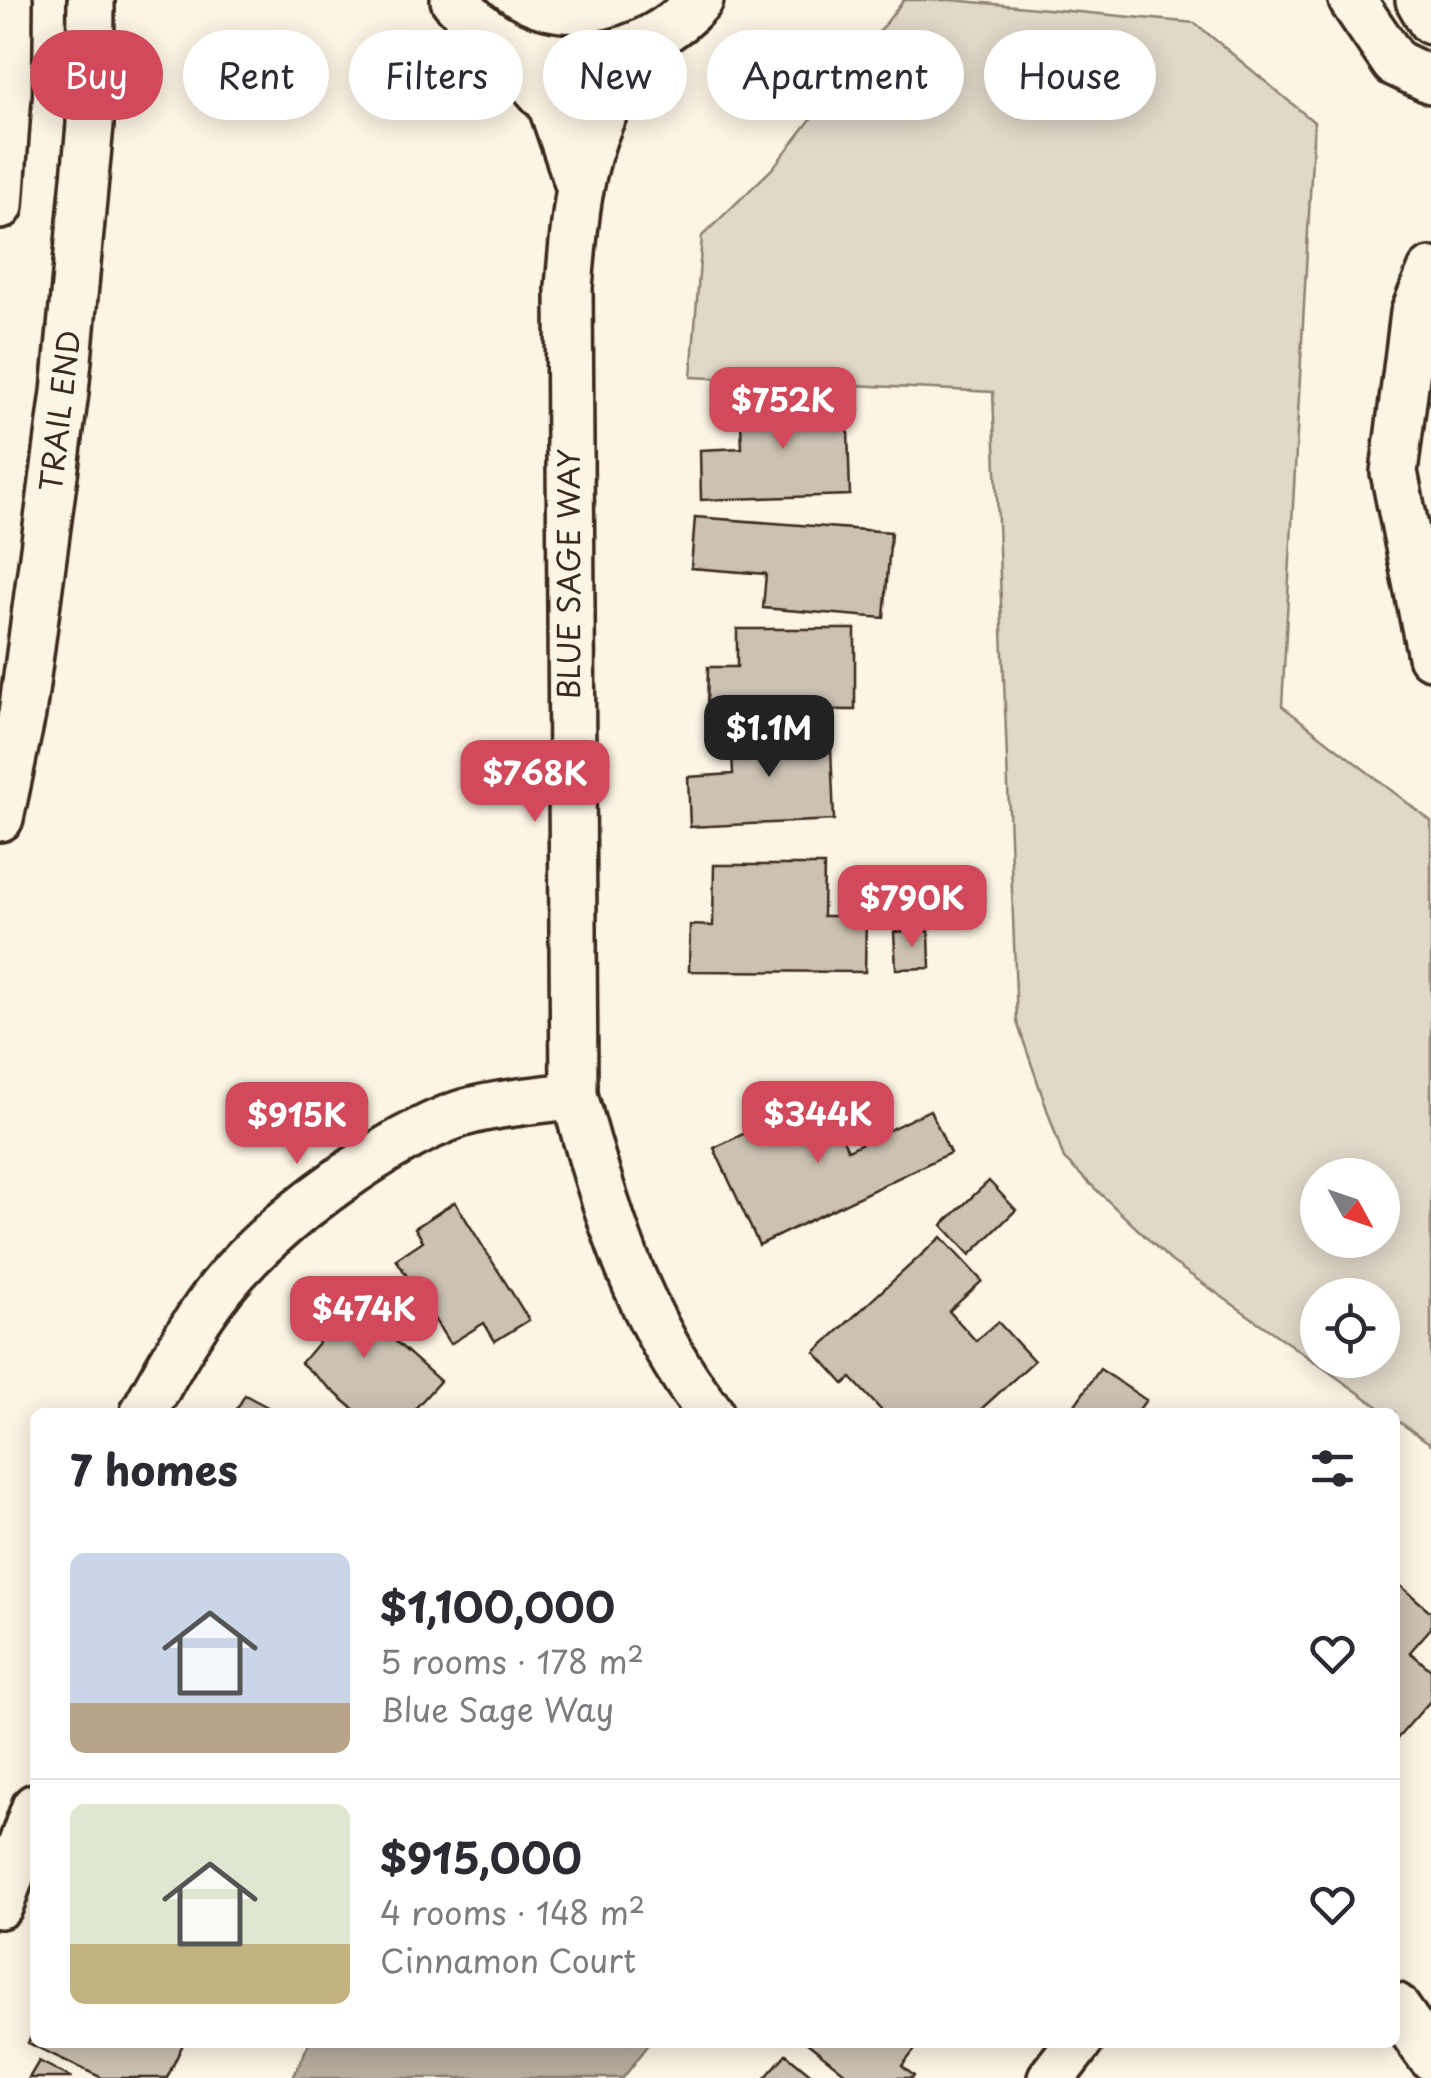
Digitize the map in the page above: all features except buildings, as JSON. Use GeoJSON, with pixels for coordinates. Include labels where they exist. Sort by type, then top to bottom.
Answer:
{"type":"FeatureCollection","features":[{"type":"Feature","properties":{"kind":"street"},"geometry":{"type":"LineString","coordinates":[[0,206],[8,94],[9,0]]}},
{"type":"Feature","properties":{"kind":"street","name":"TRAIL END"},"geometry":{"type":"LineString","coordinates":[[0,818],[22,714],[65,392],[90,126],[91,0]]}},
{"type":"Feature","properties":{"kind":"street"},"geometry":{"type":"LineString","coordinates":[[667,30],[700,0]]}},
{"type":"Feature","properties":{"kind":"street"},"geometry":{"type":"LineString","coordinates":[[1352,0],[1396,62],[1431,80]]}},
{"type":"Feature","properties":{"kind":"street"},"geometry":{"type":"LineString","coordinates":[[1419,0],[1431,21]]}},
{"type":"Feature","properties":{"kind":"street"},"geometry":{"type":"LineString","coordinates":[[468,14],[515,46],[543,54]]}},
{"type":"Feature","properties":{"kind":"street","name":"BLUE SAGE WAY"},"geometry":{"type":"LineString","coordinates":[[468,14],[551,104],[579,186]]}},
{"type":"Feature","properties":{"kind":"street","name":"BLUE SAGE WAY"},"geometry":{"type":"LineString","coordinates":[[601,120],[579,186],[568,287],[574,1095],[605,1205],[643,1303],[693,1392],[707,1408]]}},
{"type":"Feature","properties":{"kind":"street"},"geometry":{"type":"LineString","coordinates":[[1430,652],[1394,472],[1414,312],[1431,271]]}},
{"type":"Feature","properties":{"kind":"street"},"geometry":{"type":"LineString","coordinates":[[146,1408],[181,1345],[236,1270],[305,1207],[379,1153],[462,1114],[574,1095]]}},
{"type":"Feature","properties":{"kind":"street"},"geometry":{"type":"LineString","coordinates":[[0,1905],[30,1821]]}},
{"type":"Feature","properties":{"kind":"street"},"geometry":{"type":"LineString","coordinates":[[1400,2013],[1431,2057]]}},
{"type":"Feature","properties":{"kind":"street"},"geometry":{"type":"LineString","coordinates":[[1051,2078],[1074,2048]]}},
{"type":"Feature","properties":{"kind":"shaded area"},"geometry":{"type":"Polygon","coordinates":[[[904,0],[952,0],[1195,23],[1314,122],[1282,706],[1431,821],[1431,1444],[1400,1422],[1400,1408],[1380,1408],[1338,1378],[1400,1378],[1400,1278],[1300,1278],[1300,1352],[1171,1261],[1064,1159],[1017,1022],[993,392],[691,377],[702,236],[772,169],[810,120],[964,120],[964,30],[881,30],[904,0]]]}},
{"type":"Feature","properties":{"kind":"shaded area"},"geometry":{"type":"Polygon","coordinates":[[[306,2048],[646,2048],[623,2078],[293,2078],[306,2048]]]}}]}
